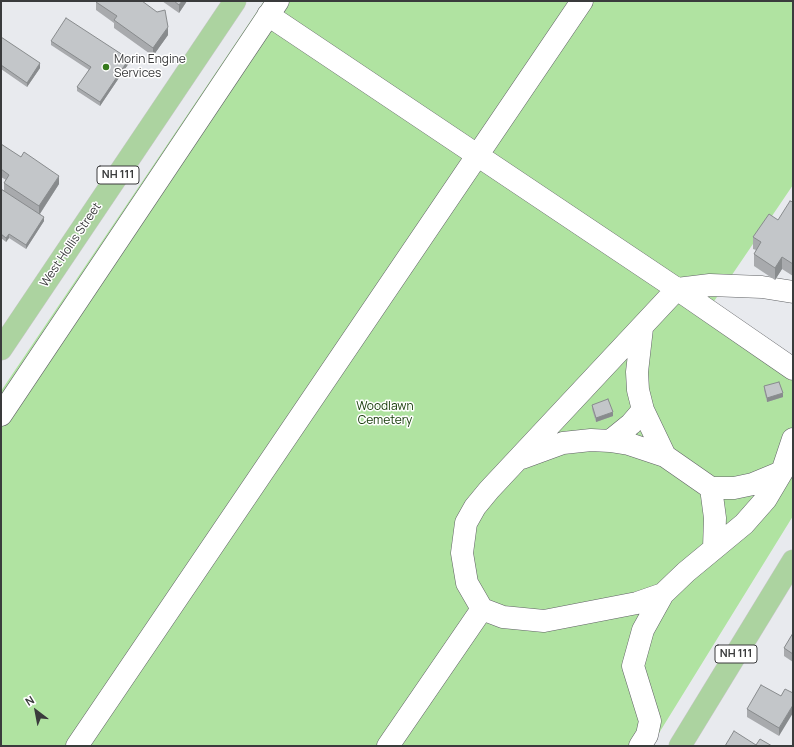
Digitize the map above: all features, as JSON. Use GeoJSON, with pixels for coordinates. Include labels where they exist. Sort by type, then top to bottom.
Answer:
{"type":"FeatureCollection","features":[{"type":"Feature","properties":{"kind":"main road","name":"West Hollis Street"},"geometry":{"type":"LineString","coordinates":[[1,349],[235,1]]}},
{"type":"Feature","properties":{"kind":"main road","name":"NH 111"},"geometry":{"type":"LineString","coordinates":[[680,746],[793,561]]}},
{"type":"Feature","properties":{"kind":"lane"},"geometry":{"type":"LineString","coordinates":[[78,746],[582,1]]}},
{"type":"Feature","properties":{"kind":"lane"},"geometry":{"type":"LineString","coordinates":[[1,415],[273,8],[478,155],[677,289],[793,370]]}},
{"type":"Feature","properties":{"kind":"lane"},"geometry":{"type":"LineString","coordinates":[[663,594],[637,603],[544,621],[503,617],[482,609],[467,583],[463,567],[462,553],[466,523],[480,501],[677,289],[710,285],[762,287],[793,292]]}},
{"type":"Feature","properties":{"kind":"lane"},"geometry":{"type":"LineString","coordinates":[[642,328],[636,372],[643,410],[665,456]]}},
{"type":"Feature","properties":{"kind":"lane"},"geometry":{"type":"LineString","coordinates":[[610,440],[631,424],[643,410]]}},
{"type":"Feature","properties":{"kind":"lane"},"geometry":{"type":"LineString","coordinates":[[640,746],[647,735],[650,722],[633,666],[643,630],[663,594],[749,519],[766,498],[782,472],[793,439]]}},
{"type":"Feature","properties":{"kind":"lane"},"geometry":{"type":"LineString","coordinates":[[518,459],[563,443],[591,440],[610,440],[629,444],[665,456],[710,488],[734,488],[753,484],[782,472]]}},
{"type":"Feature","properties":{"kind":"lane"},"geometry":{"type":"LineString","coordinates":[[710,488],[715,518],[714,548]]}},
{"type":"Feature","properties":{"kind":"lane"},"geometry":{"type":"LineString","coordinates":[[388,746],[482,609]]}},
{"type":"Feature","properties":{"kind":"green space","name":"Woodlawn Cemetery"},"geometry":{"type":"Polygon","coordinates":[[[264,1],[793,1],[793,185],[702,319],[793,381],[793,516],[651,746],[1,746],[1,391],[264,1]]]}},
{"type":"Feature","properties":{"kind":"building"},"geometry":{"type":"Polygon","coordinates":[[[96,1],[142,1],[157,12],[165,10],[168,27],[153,48],[114,20],[117,16],[96,1]]]}},
{"type":"Feature","properties":{"kind":"building"},"geometry":{"type":"Polygon","coordinates":[[[174,1],[182,1],[179,5],[174,1]]]}},
{"type":"Feature","properties":{"kind":"building","name":"Morin Engine Services"},"geometry":{"type":"Polygon","coordinates":[[[66,18],[129,59],[100,102],[77,87],[91,67],[51,41],[66,18]]]}},
{"type":"Feature","properties":{"kind":"building"},"geometry":{"type":"Polygon","coordinates":[[[1,37],[40,63],[27,83],[1,65],[1,37]]]}},
{"type":"Feature","properties":{"kind":"building"},"geometry":{"type":"Polygon","coordinates":[[[1,144],[21,157],[24,152],[59,176],[39,206],[4,183],[9,175],[1,169],[1,144]]]}},
{"type":"Feature","properties":{"kind":"building"},"geometry":{"type":"Polygon","coordinates":[[[1,189],[44,217],[26,245],[9,234],[6,238],[1,234],[1,189]]]}},
{"type":"Feature","properties":{"kind":"building"},"geometry":{"type":"Polygon","coordinates":[[[790,201],[793,202],[793,264],[782,257],[775,268],[754,254],[761,242],[753,237],[769,214],[778,220],[790,201]]]}},
{"type":"Feature","properties":{"kind":"building"},"geometry":{"type":"Polygon","coordinates":[[[779,382],[783,393],[767,398],[764,386],[779,382]]]}},
{"type":"Feature","properties":{"kind":"building"},"geometry":{"type":"Polygon","coordinates":[[[608,399],[613,412],[596,418],[592,405],[608,399]]]}},
{"type":"Feature","properties":{"kind":"building"},"geometry":{"type":"Polygon","coordinates":[[[793,633],[793,654],[784,648],[793,633]]]}},
{"type":"Feature","properties":{"kind":"building"},"geometry":{"type":"Polygon","coordinates":[[[761,685],[781,696],[785,689],[793,693],[793,705],[779,728],[747,709],[761,685]]]}},
{"type":"Feature","properties":{"kind":"building"},"geometry":{"type":"Polygon","coordinates":[[[734,731],[756,745],[760,739],[772,746],[725,746],[734,731]]]}},
{"type":"Feature","properties":{"kind":"place","name":"Morin Engine Services"},"geometry":{"type":"Point","coordinates":[106,67]}}]}
